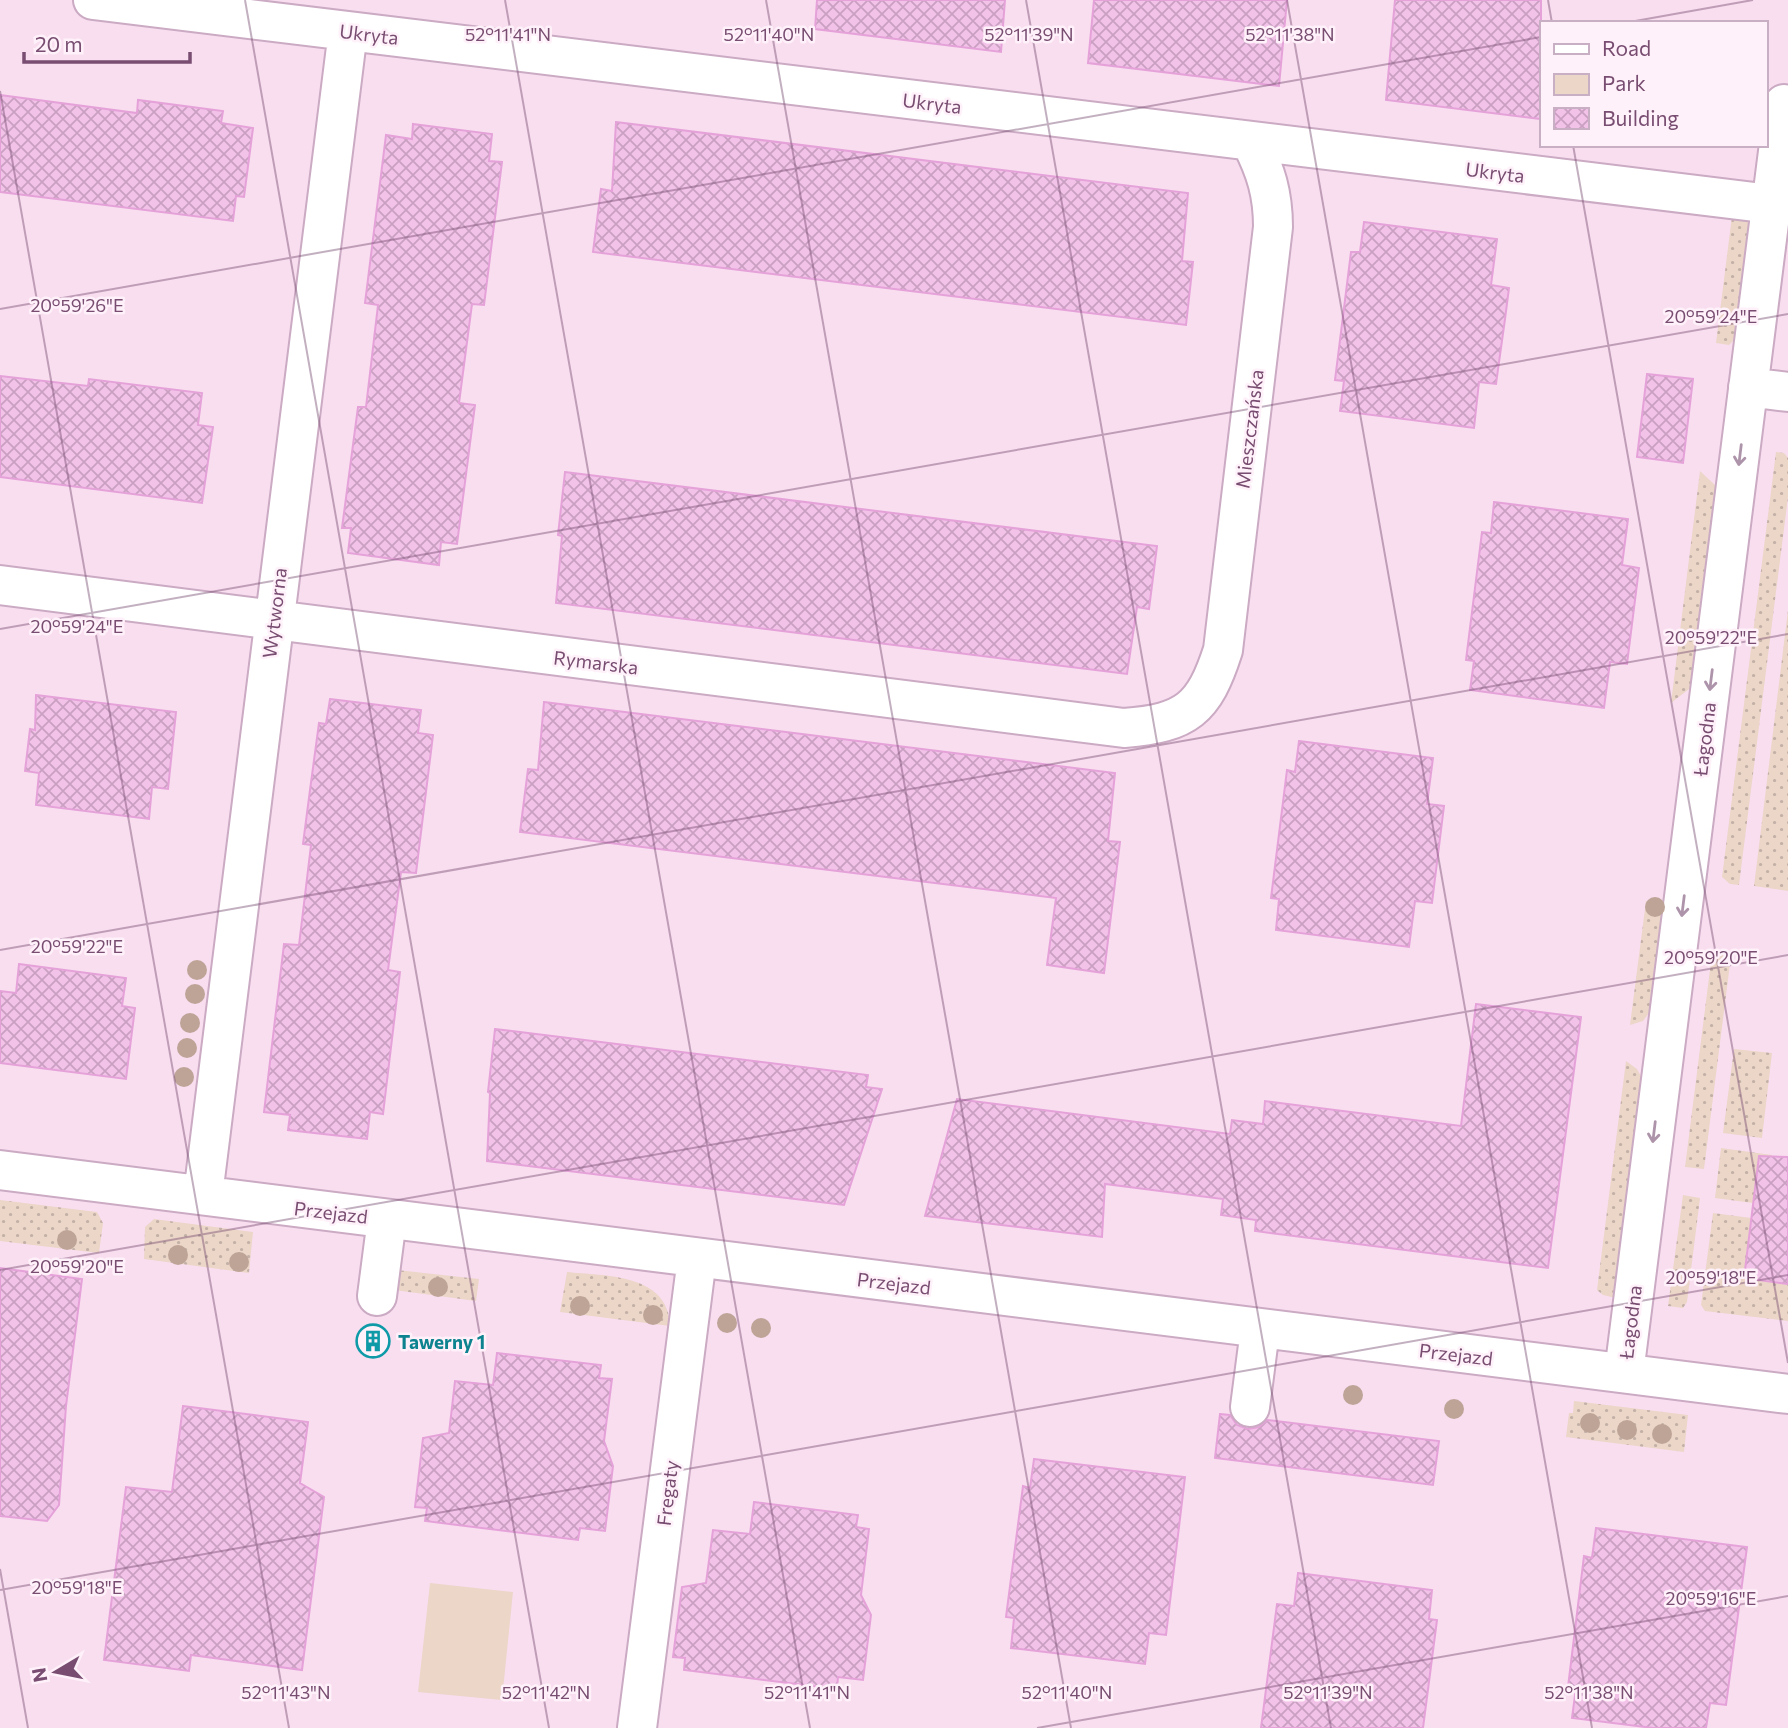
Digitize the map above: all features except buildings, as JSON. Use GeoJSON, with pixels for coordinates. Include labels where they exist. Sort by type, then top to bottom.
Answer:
{"type":"FeatureCollection","features":[{"type":"Feature","properties":{"kind":"street","name":"Ukryta"},"geometry":{"type":"LineString","coordinates":[[93,0],[1772,204]]}},
{"type":"Feature","properties":{"kind":"street","name":"Wytworna"},"geometry":{"type":"LineString","coordinates":[[203,1195],[272,621],[348,31]]}},
{"type":"Feature","properties":{"kind":"street","name":"Łagodna"},"geometry":{"type":"LineString","coordinates":[[1624,1374],[1784,104]]}},
{"type":"Feature","properties":{"kind":"street","name":"Mieszczańska"},"geometry":{"type":"LineString","coordinates":[[1190,711],[1212,685],[1223,650],[1273,227],[1273,198],[1267,172],[1251,142]]}},
{"type":"Feature","properties":{"kind":"street"},"geometry":{"type":"LineString","coordinates":[[1748,387],[1788,392]]}},
{"type":"Feature","properties":{"kind":"street","name":"Rymarska"},"geometry":{"type":"LineString","coordinates":[[0,585],[1125,728],[1161,725],[1190,711]]}},
{"type":"Feature","properties":{"kind":"street","name":"Przejazd"},"geometry":{"type":"LineString","coordinates":[[0,1170],[1260,1330],[1788,1394]]}},
{"type":"Feature","properties":{"kind":"street"},"geometry":{"type":"LineString","coordinates":[[377,1296],[387,1219]]}},
{"type":"Feature","properties":{"kind":"street","name":"Fregaty"},"geometry":{"type":"LineString","coordinates":[[638,1728],[697,1258]]}},
{"type":"Feature","properties":{"kind":"street"},"geometry":{"type":"LineString","coordinates":[[1250,1407],[1260,1330]]}},
{"type":"Feature","properties":{"kind":"shaded area"},"geometry":{"type":"Polygon","coordinates":[[[0,0],[1788,0],[1788,1728],[0,1728],[0,0]]]}},
{"type":"Feature","properties":{"kind":"green space"},"geometry":{"type":"Polygon","coordinates":[[[1732,216],[1746,217],[1751,223],[1736,338],[1729,345],[1716,343],[1732,216]]]}},
{"type":"Feature","properties":{"kind":"green space"},"geometry":{"type":"Polygon","coordinates":[[[1776,452],[1784,453],[1788,458],[1788,497],[1739,885],[1730,884],[1722,877],[1776,452]]]}},
{"type":"Feature","properties":{"kind":"green space"},"geometry":{"type":"Polygon","coordinates":[[[1700,471],[1717,487],[1693,686],[1671,703],[1700,471]]]}},
{"type":"Feature","properties":{"kind":"green space"},"geometry":{"type":"Polygon","coordinates":[[[1788,610],[1788,891],[1754,886],[1788,610]]]}},
{"type":"Feature","properties":{"kind":"green space"},"geometry":{"type":"Polygon","coordinates":[[[1646,901],[1657,902],[1665,914],[1652,1009],[1643,1021],[1630,1025],[1646,901]]]}},
{"type":"Feature","properties":{"kind":"green space"},"geometry":{"type":"Polygon","coordinates":[[[1712,954],[1731,956],[1704,1169],[1685,1167],[1712,954]]]}},
{"type":"Feature","properties":{"kind":"green space"},"geometry":{"type":"Polygon","coordinates":[[[1734,1049],[1772,1053],[1762,1138],[1723,1133],[1734,1049]]]}},
{"type":"Feature","properties":{"kind":"green space"},"geometry":{"type":"Polygon","coordinates":[[[1626,1061],[1637,1069],[1642,1078],[1616,1298],[1603,1295],[1597,1290],[1626,1061]]]}},
{"type":"Feature","properties":{"kind":"green space"},"geometry":{"type":"Polygon","coordinates":[[[1721,1148],[1772,1155],[1770,1172],[1753,1203],[1715,1198],[1721,1148]]]}},
{"type":"Feature","properties":{"kind":"green space"},"geometry":{"type":"Polygon","coordinates":[[[1683,1195],[1700,1198],[1687,1302],[1683,1308],[1668,1306],[1683,1195]]]}},
{"type":"Feature","properties":{"kind":"green space"},"geometry":{"type":"Polygon","coordinates":[[[0,1200],[97,1212],[103,1223],[99,1253],[0,1241],[0,1200]]]}},
{"type":"Feature","properties":{"kind":"green space"},"geometry":{"type":"Polygon","coordinates":[[[1713,1213],[1751,1218],[1744,1278],[1788,1284],[1788,1321],[1705,1311],[1701,1305],[1713,1213]]]}},
{"type":"Feature","properties":{"kind":"green space"},"geometry":{"type":"Polygon","coordinates":[[[154,1219],[253,1232],[249,1273],[144,1259],[145,1227],[154,1219]]]}},
{"type":"Feature","properties":{"kind":"green space"},"geometry":{"type":"Polygon","coordinates":[[[397,1270],[479,1279],[476,1301],[394,1290],[397,1270]]]}},
{"type":"Feature","properties":{"kind":"green space"},"geometry":{"type":"Polygon","coordinates":[[[567,1272],[616,1277],[647,1287],[659,1296],[667,1309],[670,1326],[560,1312],[567,1272]]]}},
{"type":"Feature","properties":{"kind":"green space"},"geometry":{"type":"Polygon","coordinates":[[[1574,1401],[1688,1415],[1684,1452],[1566,1437],[1569,1413],[1573,1413],[1574,1401]]]}},
{"type":"Feature","properties":{"kind":"green space"},"geometry":{"type":"Polygon","coordinates":[[[430,1583],[513,1592],[502,1700],[418,1692],[430,1583]]]}},
{"type":"Feature","properties":{"kind":"place","name":"Tawerny 1"},"geometry":{"type":"Point","coordinates":[373,1341]}}]}
